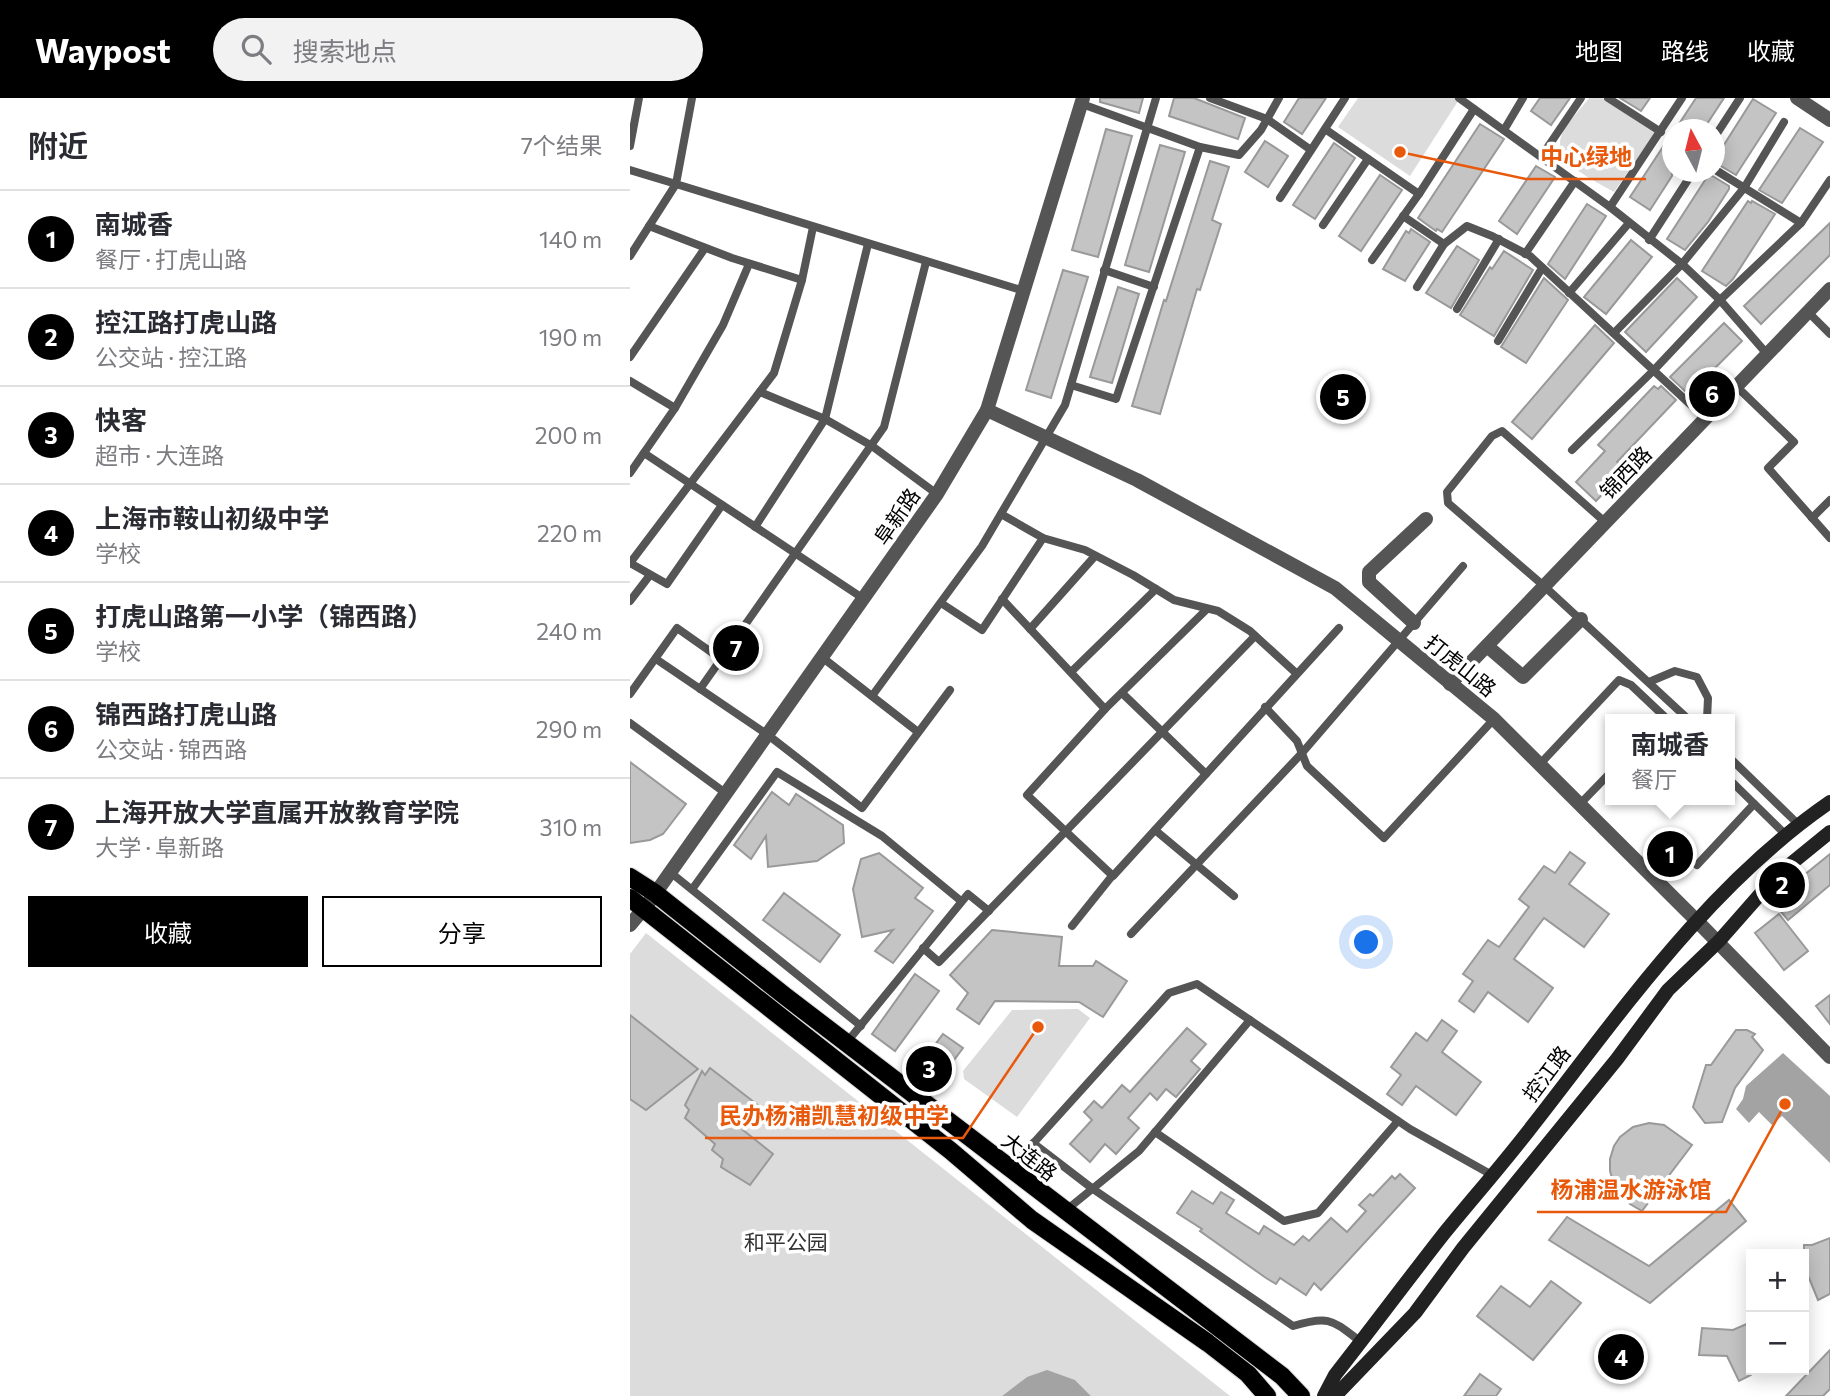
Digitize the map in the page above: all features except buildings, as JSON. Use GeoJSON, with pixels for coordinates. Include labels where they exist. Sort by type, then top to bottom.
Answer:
{"type":"FeatureCollection","features":[{"type":"Feature","properties":{"kind":"main road","name":"控江路"},"geometry":{"type":"LineString","coordinates":[[1324,1396],[1335,1375],[1618,1015],[1698,922],[1786,835],[1830,802]]}},
{"type":"Feature","properties":{"kind":"main road","name":"控江路"},"geometry":{"type":"LineString","coordinates":[[1335,1396],[1415,1313],[1463,1248],[1617,1059],[1668,990],[1719,941],[1777,875],[1830,832]]}},
{"type":"Feature","properties":{"kind":"main road","name":"大连路"},"geometry":{"type":"LineString","coordinates":[[630,877],[643,899],[1032,1220],[1208,1343],[1248,1374],[1267,1396]]}},
{"type":"Feature","properties":{"kind":"main road","name":"大连路"},"geometry":{"type":"LineString","coordinates":[[643,899],[846,1043],[1282,1376],[1301,1396]]}},
{"type":"Feature","properties":{"kind":"street"},"geometry":{"type":"LineString","coordinates":[[1797,98],[1830,120]]}},
{"type":"Feature","properties":{"kind":"street","name":"阜新路"},"geometry":{"type":"LineString","coordinates":[[630,925],[643,899],[670,872],[937,494],[987,410],[1083,101]]}},
{"type":"Feature","properties":{"kind":"street","name":"锦西路"},"geometry":{"type":"LineString","coordinates":[[1450,684],[1830,289]]}},
{"type":"Feature","properties":{"kind":"street","name":"打虎山路"},"geometry":{"type":"LineString","coordinates":[[987,410],[1137,480],[1335,588],[1494,719],[1719,941],[1830,1057]]}},
{"type":"Feature","properties":{"kind":"street"},"geometry":{"type":"LineString","coordinates":[[1414,623],[1369,582],[1369,572],[1426,519]]}},
{"type":"Feature","properties":{"kind":"street"},"geometry":{"type":"LineString","coordinates":[[1487,646],[1523,677],[1581,620]]}},
{"type":"Feature","properties":{"kind":"lane"},"geometry":{"type":"LineString","coordinates":[[630,146],[639,98]]}},
{"type":"Feature","properties":{"kind":"lane"},"geometry":{"type":"LineString","coordinates":[[630,256],[676,184],[692,98]]}},
{"type":"Feature","properties":{"kind":"lane"},"geometry":{"type":"LineString","coordinates":[[872,696],[982,546],[1065,405],[1156,98]]}},
{"type":"Feature","properties":{"kind":"lane"},"geometry":{"type":"LineString","coordinates":[[1209,98],[1267,119],[1311,150]]}},
{"type":"Feature","properties":{"kind":"lane"},"geometry":{"type":"LineString","coordinates":[[1083,101],[1200,147],[1239,155],[1261,130],[1279,98]]}},
{"type":"Feature","properties":{"kind":"lane"},"geometry":{"type":"LineString","coordinates":[[1280,198],[1345,98]]}},
{"type":"Feature","properties":{"kind":"lane"},"geometry":{"type":"LineString","coordinates":[[1459,98],[1611,207],[1682,264],[1720,300],[1767,354]]}},
{"type":"Feature","properties":{"kind":"lane"},"geometry":{"type":"LineString","coordinates":[[1504,130],[1523,98]]}},
{"type":"Feature","properties":{"kind":"lane"},"geometry":{"type":"LineString","coordinates":[[1541,156],[1581,98]]}},
{"type":"Feature","properties":{"kind":"lane"},"geometry":{"type":"LineString","coordinates":[[1608,98],[1661,132]]}},
{"type":"Feature","properties":{"kind":"lane"},"geometry":{"type":"LineString","coordinates":[[1611,207],[1682,98]]}},
{"type":"Feature","properties":{"kind":"lane"},"geometry":{"type":"LineString","coordinates":[[1725,121],[1740,98]]}},
{"type":"Feature","properties":{"kind":"lane"},"geometry":{"type":"LineString","coordinates":[[1372,260],[1474,109]]}},
{"type":"Feature","properties":{"kind":"lane"},"geometry":{"type":"LineString","coordinates":[[1614,333],[1682,264],[1744,188],[1784,122]]}},
{"type":"Feature","properties":{"kind":"lane"},"geometry":{"type":"LineString","coordinates":[[1325,129],[1419,194]]}},
{"type":"Feature","properties":{"kind":"lane"},"geometry":{"type":"LineString","coordinates":[[1070,385],[1116,399],[1200,147]]}},
{"type":"Feature","properties":{"kind":"lane"},"geometry":{"type":"LineString","coordinates":[[1323,225],[1368,159]]}},
{"type":"Feature","properties":{"kind":"lane"},"geometry":{"type":"LineString","coordinates":[[630,170],[1024,291]]}},
{"type":"Feature","properties":{"kind":"lane"},"geometry":{"type":"LineString","coordinates":[[1725,176],[1801,223]]}},
{"type":"Feature","properties":{"kind":"lane"},"geometry":{"type":"LineString","coordinates":[[1572,450],[1654,370],[1720,300],[1801,223],[1830,180]]}},
{"type":"Feature","properties":{"kind":"lane"},"geometry":{"type":"LineString","coordinates":[[1525,254],[1575,181]]}},
{"type":"Feature","properties":{"kind":"lane"},"geometry":{"type":"LineString","coordinates":[[1649,240],[1687,182]]}},
{"type":"Feature","properties":{"kind":"lane"},"geometry":{"type":"LineString","coordinates":[[1403,216],[1444,244]]}},
{"type":"Feature","properties":{"kind":"lane"},"geometry":{"type":"LineString","coordinates":[[1569,293],[1629,223]]}},
{"type":"Feature","properties":{"kind":"lane"},"geometry":{"type":"LineString","coordinates":[[649,226],[749,264],[802,280]]}},
{"type":"Feature","properties":{"kind":"lane"},"geometry":{"type":"LineString","coordinates":[[1417,287],[1444,244],[1467,226],[1499,239],[1525,254],[1542,268],[1705,418]]}},
{"type":"Feature","properties":{"kind":"lane"},"geometry":{"type":"LineString","coordinates":[[722,505],[667,584],[630,563],[774,373],[802,280],[814,227]]}},
{"type":"Feature","properties":{"kind":"lane"},"geometry":{"type":"LineString","coordinates":[[1457,309],[1499,239]]}},
{"type":"Feature","properties":{"kind":"lane"},"geometry":{"type":"LineString","coordinates":[[755,527],[825,419],[869,244]]}},
{"type":"Feature","properties":{"kind":"lane"},"geometry":{"type":"LineString","coordinates":[[630,357],[705,248]]}},
{"type":"Feature","properties":{"kind":"lane"},"geometry":{"type":"LineString","coordinates":[[700,689],[884,428],[926,262]]}},
{"type":"Feature","properties":{"kind":"lane"},"geometry":{"type":"LineString","coordinates":[[630,473],[675,408],[723,325],[749,264]]}},
{"type":"Feature","properties":{"kind":"lane"},"geometry":{"type":"LineString","coordinates":[[1498,341],[1542,268]]}},
{"type":"Feature","properties":{"kind":"lane"},"geometry":{"type":"LineString","coordinates":[[1104,270],[1154,287]]}},
{"type":"Feature","properties":{"kind":"lane"},"geometry":{"type":"LineString","coordinates":[[1808,312],[1830,334]]}},
{"type":"Feature","properties":{"kind":"lane"},"geometry":{"type":"LineString","coordinates":[[630,381],[675,408]]}},
{"type":"Feature","properties":{"kind":"lane"},"geometry":{"type":"LineString","coordinates":[[1736,386],[1794,442],[1768,468],[1830,538]]}},
{"type":"Feature","properties":{"kind":"lane"},"geometry":{"type":"LineString","coordinates":[[760,392],[825,419],[872,446],[937,494]]}},
{"type":"Feature","properties":{"kind":"lane"},"geometry":{"type":"LineString","coordinates":[[1605,522],[1502,432],[1492,436],[1447,492],[1448,503],[1544,586],[1684,714]]}},
{"type":"Feature","properties":{"kind":"lane"},"geometry":{"type":"LineString","coordinates":[[644,453],[864,599]]}},
{"type":"Feature","properties":{"kind":"lane"},"geometry":{"type":"LineString","coordinates":[[1812,518],[1830,500]]}},
{"type":"Feature","properties":{"kind":"lane"},"geometry":{"type":"LineString","coordinates":[[1001,514],[1043,538],[1085,550],[1174,600],[1217,611],[1255,636],[1296,673]]}},
{"type":"Feature","properties":{"kind":"lane"},"geometry":{"type":"LineString","coordinates":[[941,603],[982,630],[1043,538]]}},
{"type":"Feature","properties":{"kind":"lane"},"geometry":{"type":"LineString","coordinates":[[1030,629],[1095,556]]}},
{"type":"Feature","properties":{"kind":"lane"},"geometry":{"type":"LineString","coordinates":[[1131,934],[1302,753],[1463,566]]}},
{"type":"Feature","properties":{"kind":"lane"},"geometry":{"type":"LineString","coordinates":[[630,601],[650,575]]}},
{"type":"Feature","properties":{"kind":"lane"},"geometry":{"type":"LineString","coordinates":[[1071,672],[1156,589]]}},
{"type":"Feature","properties":{"kind":"lane"},"geometry":{"type":"LineString","coordinates":[[1002,599],[1105,709]]}},
{"type":"Feature","properties":{"kind":"lane"},"geometry":{"type":"LineString","coordinates":[[1112,876],[1027,795],[1105,709],[1207,609]]}},
{"type":"Feature","properties":{"kind":"lane"},"geometry":{"type":"LineString","coordinates":[[630,694],[677,628],[721,659]]}},
{"type":"Feature","properties":{"kind":"lane"},"geometry":{"type":"LineString","coordinates":[[1072,926],[1112,876],[1339,628]]}},
{"type":"Feature","properties":{"kind":"lane"},"geometry":{"type":"LineString","coordinates":[[923,948],[939,962],[1255,636]]}},
{"type":"Feature","properties":{"kind":"lane"},"geometry":{"type":"LineString","coordinates":[[823,658],[918,732]]}},
{"type":"Feature","properties":{"kind":"lane"},"geometry":{"type":"LineString","coordinates":[[656,659],[768,735],[862,808],[950,690]]}},
{"type":"Feature","properties":{"kind":"lane"},"geometry":{"type":"LineString","coordinates":[[1649,682],[1675,671],[1697,677],[1708,698],[1707,714]]}},
{"type":"Feature","properties":{"kind":"lane"},"geometry":{"type":"LineString","coordinates":[[1540,764],[1619,680],[1631,685],[1660,714]]}},
{"type":"Feature","properties":{"kind":"lane"},"geometry":{"type":"LineString","coordinates":[[1122,693],[1206,774]]}},
{"type":"Feature","properties":{"kind":"lane"},"geometry":{"type":"LineString","coordinates":[[1265,707],[1297,741],[1307,766],[1384,838],[1494,719]]}},
{"type":"Feature","properties":{"kind":"lane"},"geometry":{"type":"LineString","coordinates":[[630,723],[724,792]]}},
{"type":"Feature","properties":{"kind":"lane"},"geometry":{"type":"LineString","coordinates":[[1735,763],[1799,825]]}},
{"type":"Feature","properties":{"kind":"lane"},"geometry":{"type":"LineString","coordinates":[[693,888],[777,772],[882,836],[961,901]]}},
{"type":"Feature","properties":{"kind":"lane"},"geometry":{"type":"LineString","coordinates":[[1580,804],[1605,778]]}},
{"type":"Feature","properties":{"kind":"lane"},"geometry":{"type":"LineString","coordinates":[[1735,785],[1786,835]]}},
{"type":"Feature","properties":{"kind":"lane"},"geometry":{"type":"LineString","coordinates":[[1697,864],[1754,804]]}},
{"type":"Feature","properties":{"kind":"lane"},"geometry":{"type":"LineString","coordinates":[[1155,830],[1234,896]]}},
{"type":"Feature","properties":{"kind":"lane"},"geometry":{"type":"LineString","coordinates":[[670,872],[861,1026]]}},
{"type":"Feature","properties":{"kind":"lane"},"geometry":{"type":"LineString","coordinates":[[846,1043],[968,894],[989,911]]}},
{"type":"Feature","properties":{"kind":"lane"},"geometry":{"type":"LineString","coordinates":[[1010,1169],[1169,993],[1197,984],[1398,1121],[1492,1175]]}},
{"type":"Feature","properties":{"kind":"lane"},"geometry":{"type":"LineString","coordinates":[[1065,1211],[1139,1151],[1250,1020]]}},
{"type":"Feature","properties":{"kind":"lane"},"geometry":{"type":"LineString","coordinates":[[1155,1132],[1284,1221],[1318,1213],[1398,1121]]}},
{"type":"Feature","properties":{"kind":"lane"},"geometry":{"type":"LineString","coordinates":[[1034,1143],[1093,1189],[1293,1326],[1310,1321],[1332,1321],[1361,1342]]}},
{"type":"Feature","properties":{"kind":"green space"},"geometry":{"type":"Polygon","coordinates":[[[1358,98],[1460,98],[1410,176],[1338,127],[1358,98]]]}},
{"type":"Feature","properties":{"kind":"green space"},"geometry":{"type":"Polygon","coordinates":[[[1589,98],[1602,98],[1655,133],[1614,192],[1568,162],[1560,144],[1564,129],[1589,98]]]}},
{"type":"Feature","properties":{"kind":"green space","name":"和平公园"},"geometry":{"type":"Polygon","coordinates":[[[646,933],[1230,1396],[1091,1396],[1075,1380],[1027,1377],[1002,1396],[630,1396],[630,954],[646,933]]]}},
{"type":"Feature","properties":{"kind":"green space"},"geometry":{"type":"Polygon","coordinates":[[[1078,1009],[1090,1018],[1017,1117],[964,1079],[963,1071],[1012,1010],[1078,1009]]]}},
{"type":"Feature","properties":{"kind":"shaded area"},"geometry":{"type":"Polygon","coordinates":[[[1783,1053],[1830,1096],[1830,1163],[1782,1116],[1772,1125],[1759,1112],[1749,1123],[1736,1109],[1743,1099],[1746,1086],[1783,1053]]]}},
{"type":"Feature","properties":{"kind":"shaded area"},"geometry":{"type":"Polygon","coordinates":[[[1047,1370],[1075,1380],[1091,1396],[1002,1396],[1027,1377],[1047,1370]]]}},
{"type":"Feature","properties":{"kind":"place","name":"中心绿地"},"geometry":{"type":"Point","coordinates":[1400,152]}},
{"type":"Feature","properties":{"kind":"place","name":"锦西路打虎山路"},"geometry":{"type":"Point","coordinates":[1712,394]}},
{"type":"Feature","properties":{"kind":"place","name":"打虎山路第一小学（锦西路）"},"geometry":{"type":"Point","coordinates":[1343,397]}},
{"type":"Feature","properties":{"kind":"place","name":"上海开放大学直属开放教育学院"},"geometry":{"type":"Point","coordinates":[736,648]}},
{"type":"Feature","properties":{"kind":"place","name":"南城香"},"geometry":{"type":"Point","coordinates":[1670,854]}},
{"type":"Feature","properties":{"kind":"place","name":"控江路打虎山路"},"geometry":{"type":"Point","coordinates":[1782,885]}},
{"type":"Feature","properties":{"kind":"place","name":"民办杨浦凯慧初级中学"},"geometry":{"type":"Point","coordinates":[1038,1027]}},
{"type":"Feature","properties":{"kind":"place","name":"快客"},"geometry":{"type":"Point","coordinates":[929,1069]}},
{"type":"Feature","properties":{"kind":"place","name":"杨浦温水游泳馆"},"geometry":{"type":"Point","coordinates":[1785,1104]}},
{"type":"Feature","properties":{"kind":"place","name":"上海市鞍山初级中学"},"geometry":{"type":"Point","coordinates":[1621,1357]}}]}
